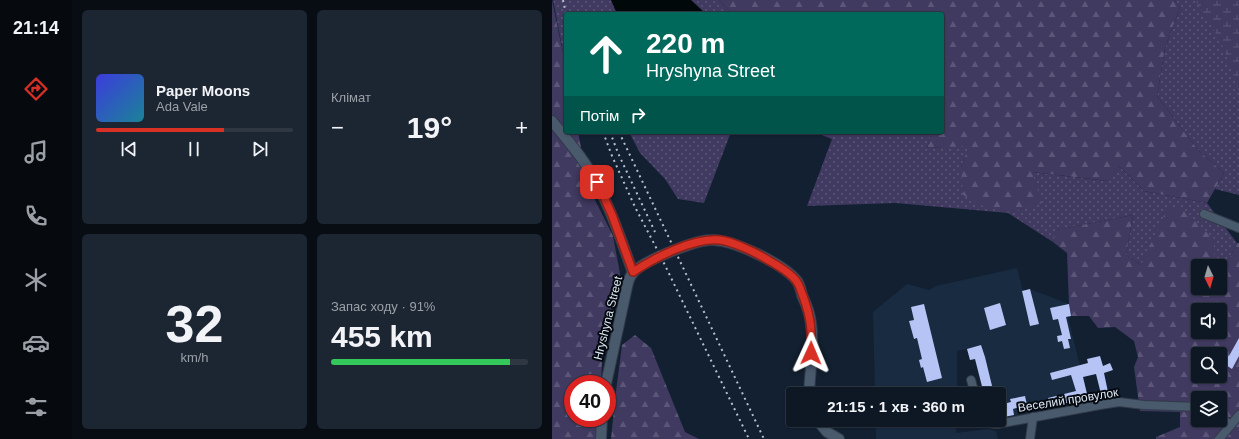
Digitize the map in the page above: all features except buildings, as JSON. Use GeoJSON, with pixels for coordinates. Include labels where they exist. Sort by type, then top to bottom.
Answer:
{"type":"FeatureCollection","features":[{"type":"Feature","properties":{"kind":"street"},"geometry":{"type":"LineString","coordinates":[[552,121],[576,151],[597,182],[612,215],[633,272]]}},
{"type":"Feature","properties":{"kind":"street"},"geometry":{"type":"LineString","coordinates":[[1204,214],[1239,228]]}},
{"type":"Feature","properties":{"kind":"street","name":"Hryshyna Street"},"geometry":{"type":"LineString","coordinates":[[608,375],[627,286],[633,272],[651,261],[698,241],[722,240],[761,256],[781,267],[797,281],[810,318],[811,346],[809,387]]}},
{"type":"Feature","properties":{"kind":"street"},"geometry":{"type":"LineString","coordinates":[[971,380],[973,387]]}},
{"type":"Feature","properties":{"kind":"street","name":"Веселий провулок"},"geometry":{"type":"LineString","coordinates":[[1006,422],[1100,404],[1119,402],[1144,405],[1191,407]]}},
{"type":"Feature","properties":{"kind":"street"},"geometry":{"type":"LineString","coordinates":[[1219,439],[1232,426],[1239,415]]}},
{"type":"Feature","properties":{"kind":"street"},"geometry":{"type":"LineString","coordinates":[[1030,439],[1033,417]]}},
{"type":"Feature","properties":{"kind":"street"},"geometry":{"type":"LineString","coordinates":[[1227,422],[1232,426]]}},
{"type":"Feature","properties":{"kind":"street"},"geometry":{"type":"LineString","coordinates":[[601,439],[602,427]]}},
{"type":"Feature","properties":{"kind":"street"},"geometry":{"type":"LineString","coordinates":[[823,427],[827,432],[839,439]]}},
{"type":"Feature","properties":{"kind":"shaded area"},"geometry":{"type":"Polygon","coordinates":[[[611,0],[691,0],[704,12],[616,12],[611,0]]]}},
{"type":"Feature","properties":{"kind":"shaded area"},"geometry":{"type":"Polygon","coordinates":[[[1017,268],[1023,291],[1030,289],[1069,304],[1071,316],[1068,317],[1088,398],[1006,417],[1006,387],[981,387],[975,359],[970,360],[967,349],[957,351],[957,387],[875,387],[873,312],[907,284],[929,290],[936,286],[1017,268]]]}},
{"type":"Feature","properties":{"kind":"shaded area"},"geometry":{"type":"Polygon","coordinates":[[[876,427],[956,427],[956,433],[988,429],[996,431],[998,439],[876,439],[876,427]]]}},
{"type":"Feature","properties":{"kind":"green space"},"geometry":{"type":"Polygon","coordinates":[[[552,0],[564,57],[564,134],[578,134],[589,188],[613,236],[621,279],[602,360],[601,375],[564,375],[564,427],[599,427],[598,439],[552,439],[552,0]]]}},
{"type":"Feature","properties":{"kind":"green space"},"geometry":{"type":"Polygon","coordinates":[[[553,0],[719,0],[730,12],[564,12],[564,57],[553,0]]]}},
{"type":"Feature","properties":{"kind":"green space"},"geometry":{"type":"Polygon","coordinates":[[[719,0],[1174,0],[1180,7],[1165,48],[1157,96],[1198,150],[1224,173],[1207,203],[1144,191],[1119,166],[1108,181],[1032,172],[1042,203],[1009,213],[985,207],[963,195],[961,167],[969,146],[927,148],[931,134],[944,134],[944,12],[730,12],[719,0]]]}},
{"type":"Feature","properties":{"kind":"green space"},"geometry":{"type":"Polygon","coordinates":[[[1174,0],[1239,0],[1239,195],[1215,189],[1224,173],[1198,150],[1157,96],[1165,48],[1180,7],[1174,0]]]}},
{"type":"Feature","properties":{"kind":"green space"},"geometry":{"type":"Polygon","coordinates":[[[1195,0],[1239,0],[1239,91],[1220,40],[1195,0]]]}},
{"type":"Feature","properties":{"kind":"green space"},"geometry":{"type":"Polygon","coordinates":[[[630,134],[730,134],[704,203],[678,199],[665,179],[640,153],[630,134]]]}},
{"type":"Feature","properties":{"kind":"green space"},"geometry":{"type":"Polygon","coordinates":[[[819,134],[931,134],[927,148],[970,145],[961,167],[1032,172],[1107,181],[1119,166],[1144,191],[1207,203],[1237,243],[1227,263],[1227,259],[1191,259],[1191,264],[1141,265],[1126,255],[1133,215],[1057,230],[1053,242],[1008,213],[896,203],[807,206],[832,139],[819,134]]]}},
{"type":"Feature","properties":{"kind":"green space"},"geometry":{"type":"Polygon","coordinates":[[[1167,209],[1183,209],[1215,240],[1214,259],[1191,259],[1191,295],[1227,295],[1227,263],[1237,243],[1239,243],[1239,439],[1156,439],[1156,437],[1180,427],[1180,412],[1140,411],[1134,367],[1138,357],[1134,341],[1115,327],[1098,328],[1089,316],[1071,316],[1069,304],[1067,253],[1053,242],[1056,230],[1133,215],[1126,255],[1141,265],[1167,209]]]}},
{"type":"Feature","properties":{"kind":"green space"},"geometry":{"type":"Polygon","coordinates":[[[635,335],[651,348],[685,432],[699,439],[611,439],[612,427],[616,427],[616,391],[622,345],[635,335]]]}},
{"type":"Feature","properties":{"kind":"railway"},"geometry":{"type":"LineString","coordinates":[[563,0],[566,12]]}},
{"type":"Feature","properties":{"kind":"railway"},"geometry":{"type":"LineString","coordinates":[[604,134],[635,207],[661,257],[749,439]]}},
{"type":"Feature","properties":{"kind":"railway"},"geometry":{"type":"LineString","coordinates":[[611,134],[618,153],[655,232]]}},
{"type":"Feature","properties":{"kind":"railway"},"geometry":{"type":"LineString","coordinates":[[620,134],[764,439]]}},
{"type":"Feature","properties":{"kind":"route"},"geometry":{"type":"LineString","coordinates":[[597,182],[612,215],[633,272],[651,261],[679,248],[698,241],[710,240],[722,240],[761,256],[781,267],[797,281],[804,299],[810,318],[812,332],[811,353]]}}]}
